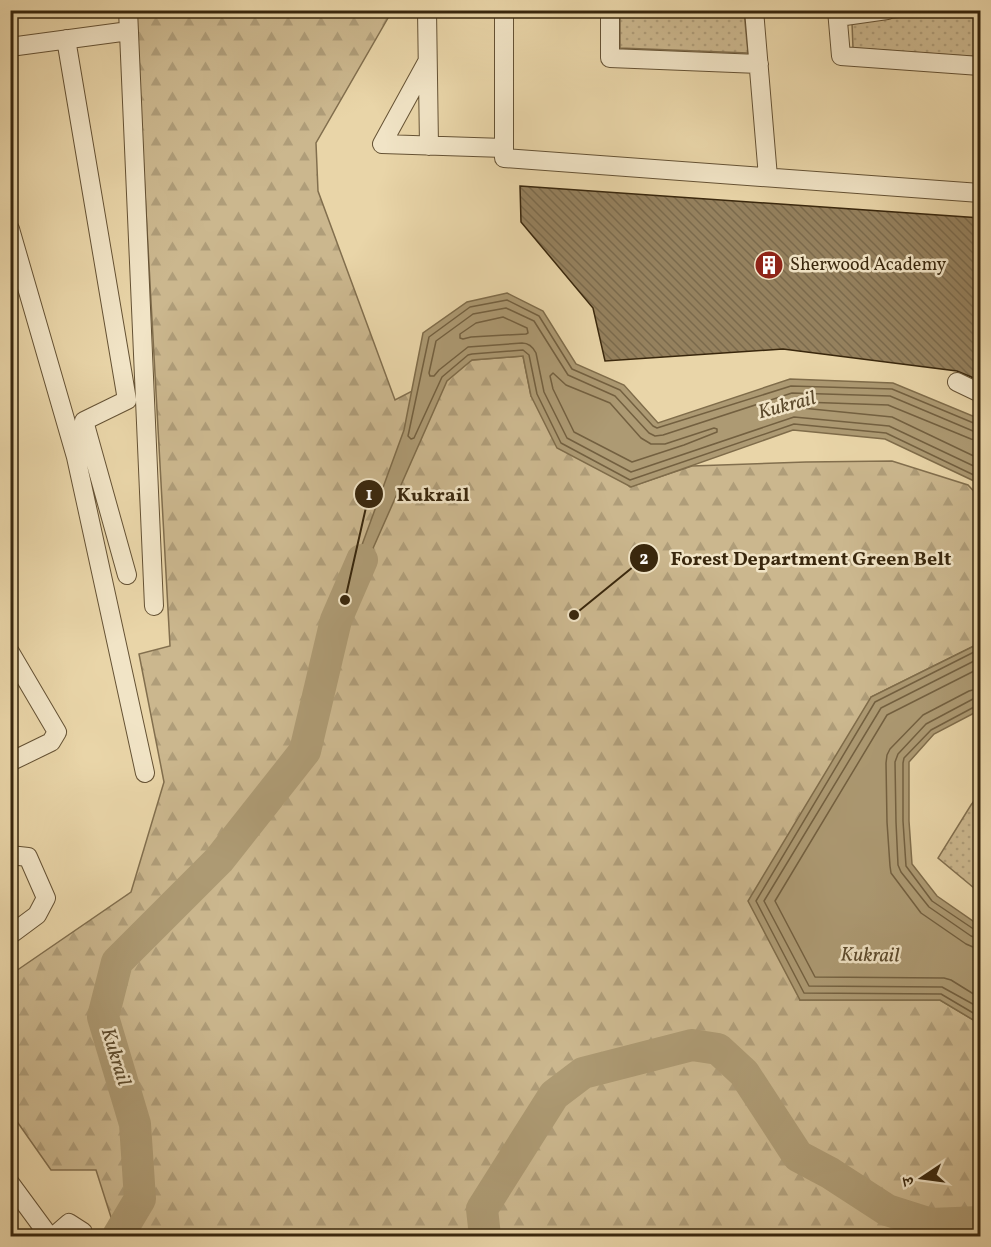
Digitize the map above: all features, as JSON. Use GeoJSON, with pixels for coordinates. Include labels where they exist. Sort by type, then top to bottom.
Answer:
{"type":"FeatureCollection","features":[{"type":"Feature","properties":{"kind":"street"},"geometry":{"type":"LineString","coordinates":[[128,10],[154,606]]}},
{"type":"Feature","properties":{"kind":"street"},"geometry":{"type":"LineString","coordinates":[[427,10],[429,146]]}},
{"type":"Feature","properties":{"kind":"street"},"geometry":{"type":"LineString","coordinates":[[504,10],[504,158],[981,193]]}},
{"type":"Feature","properties":{"kind":"street"},"geometry":{"type":"LineString","coordinates":[[610,10],[610,58],[759,64]]}},
{"type":"Feature","properties":{"kind":"street"},"geometry":{"type":"LineString","coordinates":[[754,10],[768,177]]}},
{"type":"Feature","properties":{"kind":"street"},"geometry":{"type":"LineString","coordinates":[[887,10],[837,14],[842,56],[981,66]]}},
{"type":"Feature","properties":{"kind":"street"},"geometry":{"type":"LineString","coordinates":[[10,47],[129,31]]}},
{"type":"Feature","properties":{"kind":"street"},"geometry":{"type":"LineString","coordinates":[[66,39],[127,400],[84,421],[127,575]]}},
{"type":"Feature","properties":{"kind":"street"},"geometry":{"type":"LineString","coordinates":[[427,62],[382,144],[504,148]]}},
{"type":"Feature","properties":{"kind":"street"},"geometry":{"type":"LineString","coordinates":[[10,229],[76,457],[145,773]]}},
{"type":"Feature","properties":{"kind":"street"},"geometry":{"type":"LineString","coordinates":[[957,382],[981,393]]}},
{"type":"Feature","properties":{"kind":"street"},"geometry":{"type":"LineString","coordinates":[[10,652],[57,732],[51,742],[14,760],[10,756]]}},
{"type":"Feature","properties":{"kind":"street"},"geometry":{"type":"LineString","coordinates":[[10,855],[28,857],[46,898],[38,915],[10,935]]}},
{"type":"Feature","properties":{"kind":"street"},"geometry":{"type":"LineString","coordinates":[[10,1183],[49,1236]]}},
{"type":"Feature","properties":{"kind":"street"},"geometry":{"type":"LineString","coordinates":[[54,1236],[69,1223],[83,1232]]}},
{"type":"Feature","properties":{"kind":"green space"},"geometry":{"type":"Polygon","coordinates":[[[135,11],[392,11],[316,143],[318,191],[395,400],[472,360],[523,356],[531,396],[630,487],[692,466],[892,461],[968,485],[980,498],[980,643],[871,697],[800,1000],[940,1000],[980,1024],[980,1236],[117,1236],[96,1170],[51,1170],[11,1113],[10,977],[131,892],[164,782],[139,654],[170,646],[135,11]]]}},
{"type":"Feature","properties":{"kind":"green space"},"geometry":{"type":"Polygon","coordinates":[[[620,11],[744,11],[748,53],[620,48],[620,11]]]}},
{"type":"Feature","properties":{"kind":"green space"},"geometry":{"type":"Polygon","coordinates":[[[952,11],[980,11],[980,57],[853,48],[852,23],[952,11]]]}},
{"type":"Feature","properties":{"kind":"green space"},"geometry":{"type":"Polygon","coordinates":[[[980,793],[980,893],[938,858],[980,793]]]}},
{"type":"Feature","properties":{"kind":"water"},"geometry":{"type":"Polygon","coordinates":[[[507,293],[543,311],[576,364],[624,385],[658,423],[790,379],[893,383],[980,419],[980,486],[974,481],[885,439],[793,430],[631,487],[557,448],[531,396],[523,356],[472,360],[447,381],[359,580],[345,600],[351,575],[404,430],[423,333],[467,302],[507,293]]]}},
{"type":"Feature","properties":{"kind":"water"},"geometry":{"type":"Polygon","coordinates":[[[980,643],[980,710],[934,734],[909,762],[909,821],[912,864],[937,896],[980,926],[980,1024],[940,1000],[800,1000],[748,901],[871,697],[980,643]]]}},
{"type":"Feature","properties":{"kind":"building","name":"Sherwood Academy"},"geometry":{"type":"Polygon","coordinates":[[[520,186],[981,218],[981,381],[957,371],[783,349],[605,361],[593,308],[521,222],[520,186]]]}},
{"type":"Feature","properties":{"kind":"waterway","name":"Kukrail"},"geometry":{"type":"LineString","coordinates":[[118,1236],[140,1199],[135,1124],[103,1017],[117,962],[219,860],[305,751],[336,620],[362,560]]}},
{"type":"Feature","properties":{"kind":"waterway"},"geometry":{"type":"LineString","coordinates":[[485,1236],[482,1209],[554,1095],[583,1073],[692,1045],[718,1049],[744,1073],[798,1156],[830,1173],[887,1210],[931,1224],[980,1222]]}},
{"type":"Feature","properties":{"kind":"place","name":"Sherwood Academy"},"geometry":{"type":"Point","coordinates":[769,265]}},
{"type":"Feature","properties":{"kind":"place","name":"Kukrail"},"geometry":{"type":"Point","coordinates":[345,600]}},
{"type":"Feature","properties":{"kind":"place","name":"Forest Department Green Belt"},"geometry":{"type":"Point","coordinates":[574,615]}}]}
